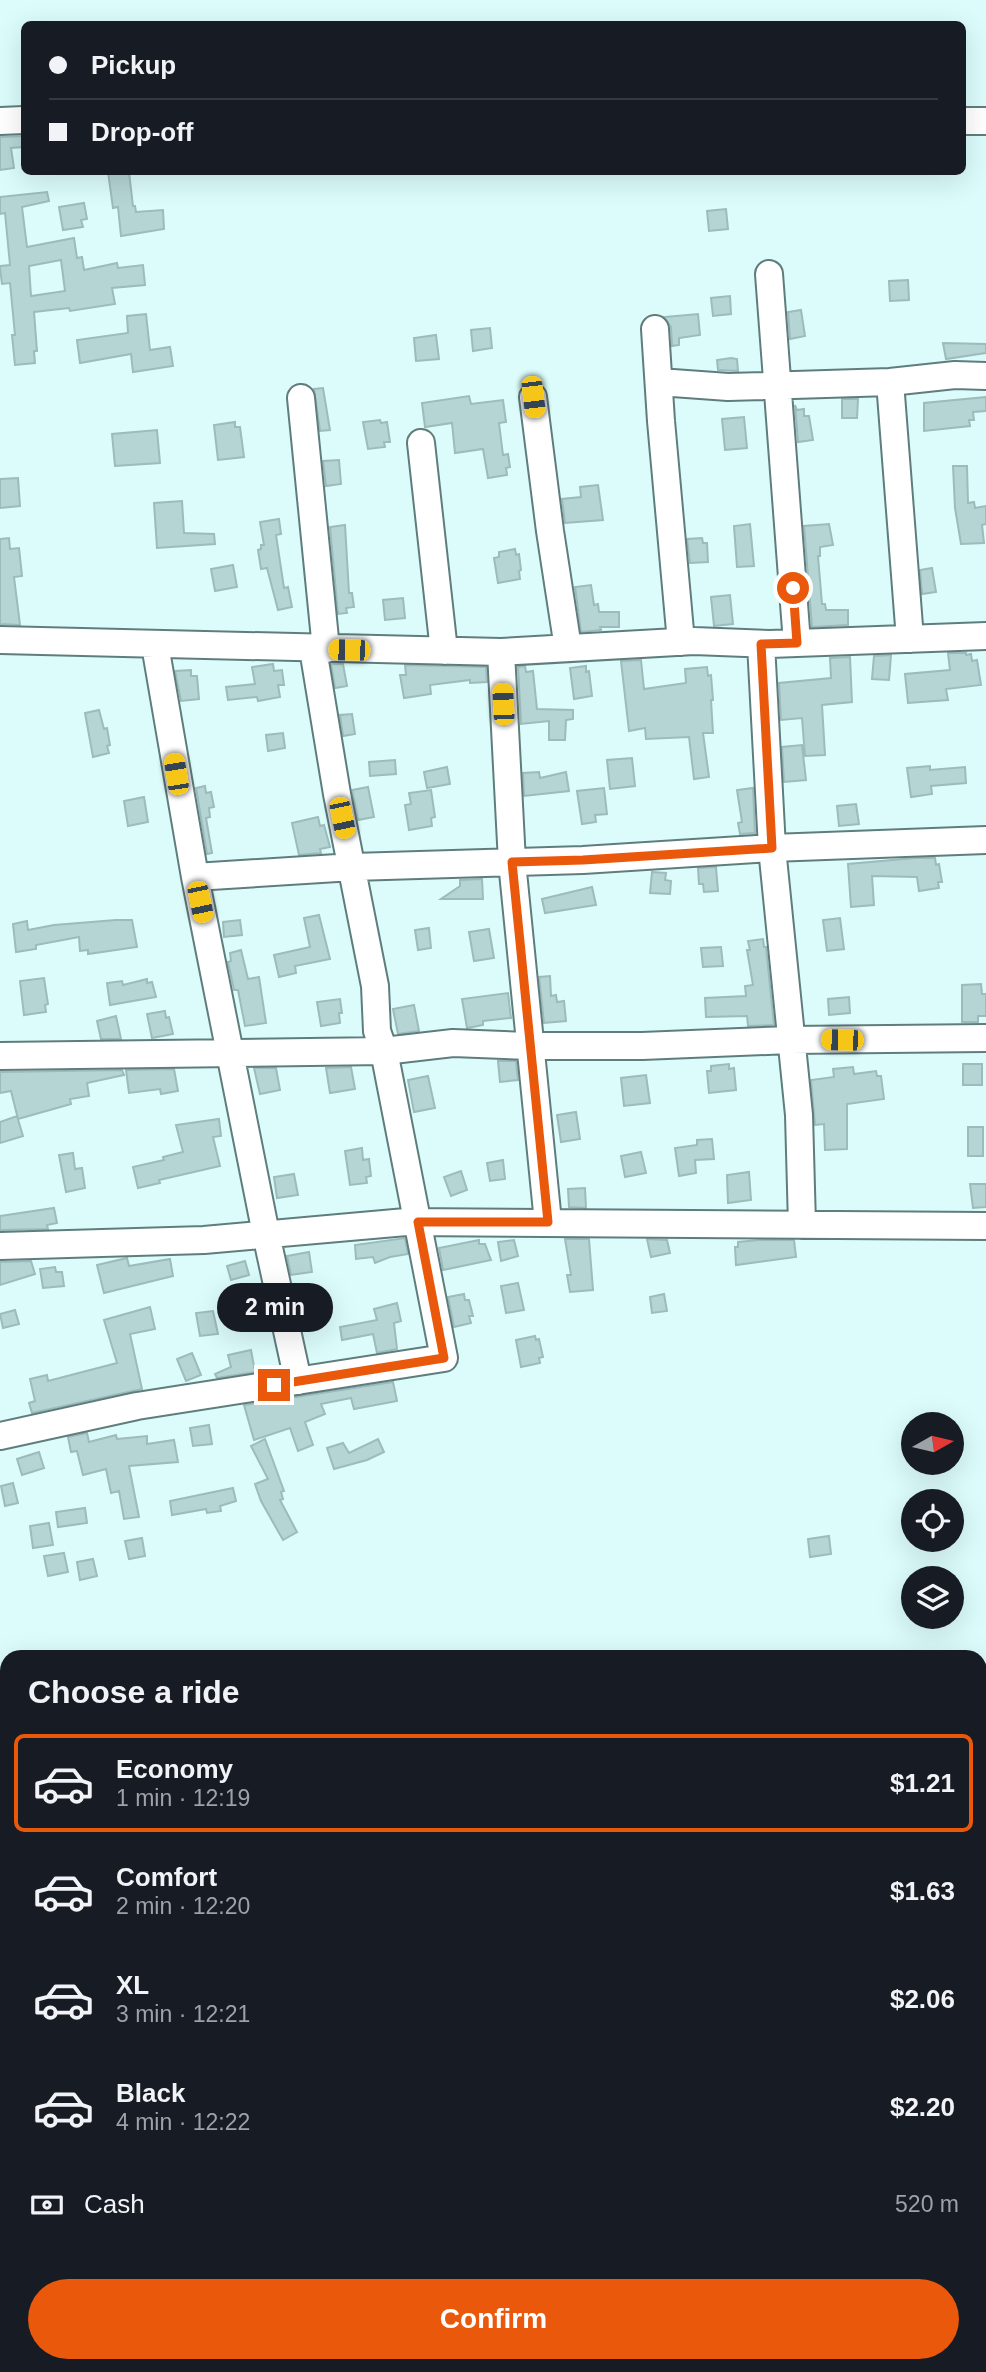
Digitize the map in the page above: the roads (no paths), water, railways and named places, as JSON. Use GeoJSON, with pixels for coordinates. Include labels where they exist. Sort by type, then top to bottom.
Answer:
{"type":"FeatureCollection","features":[{"type":"Feature","properties":{"kind":"street"},"geometry":{"type":"LineString","coordinates":[[0,121],[21,120]]}},
{"type":"Feature","properties":{"kind":"street"},"geometry":{"type":"LineString","coordinates":[[966,121],[986,121]]}},
{"type":"Feature","properties":{"kind":"street"},"geometry":{"type":"LineString","coordinates":[[769,274],[797,643]]}},
{"type":"Feature","properties":{"kind":"street"},"geometry":{"type":"LineString","coordinates":[[655,329],[681,642]]}},
{"type":"Feature","properties":{"kind":"street"},"geometry":{"type":"LineString","coordinates":[[659,382],[728,387],[986,376]]}},
{"type":"Feature","properties":{"kind":"street"},"geometry":{"type":"LineString","coordinates":[[890,382],[910,639]]}},
{"type":"Feature","properties":{"kind":"street"},"geometry":{"type":"LineString","coordinates":[[533,397],[568,648]]}},
{"type":"Feature","properties":{"kind":"street"},"geometry":{"type":"LineString","coordinates":[[0,1435],[137,1406],[444,1358],[384,1051],[377,1031],[375,986],[337,794],[320,649],[301,398]]}},
{"type":"Feature","properties":{"kind":"street"},"geometry":{"type":"LineString","coordinates":[[421,443],[444,651]]}},
{"type":"Feature","properties":{"kind":"street"},"geometry":{"type":"LineString","coordinates":[[0,640],[501,652],[681,642],[761,644],[986,636]]}},
{"type":"Feature","properties":{"kind":"street"},"geometry":{"type":"LineString","coordinates":[[761,644],[772,848],[799,1115],[802,1224]]}},
{"type":"Feature","properties":{"kind":"street"},"geometry":{"type":"LineString","coordinates":[[155,645],[195,877],[298,1381]]}},
{"type":"Feature","properties":{"kind":"street"},"geometry":{"type":"LineString","coordinates":[[501,652],[512,862],[548,1222]]}},
{"type":"Feature","properties":{"kind":"street"},"geometry":{"type":"LineString","coordinates":[[195,877],[353,867],[583,860],[772,848],[986,839]]}},
{"type":"Feature","properties":{"kind":"street"},"geometry":{"type":"LineString","coordinates":[[0,1056],[384,1051],[453,1043],[642,1046],[790,1040],[986,1038]]}},
{"type":"Feature","properties":{"kind":"street"},"geometry":{"type":"LineString","coordinates":[[0,1246],[204,1240],[418,1222],[986,1226]]}}]}
